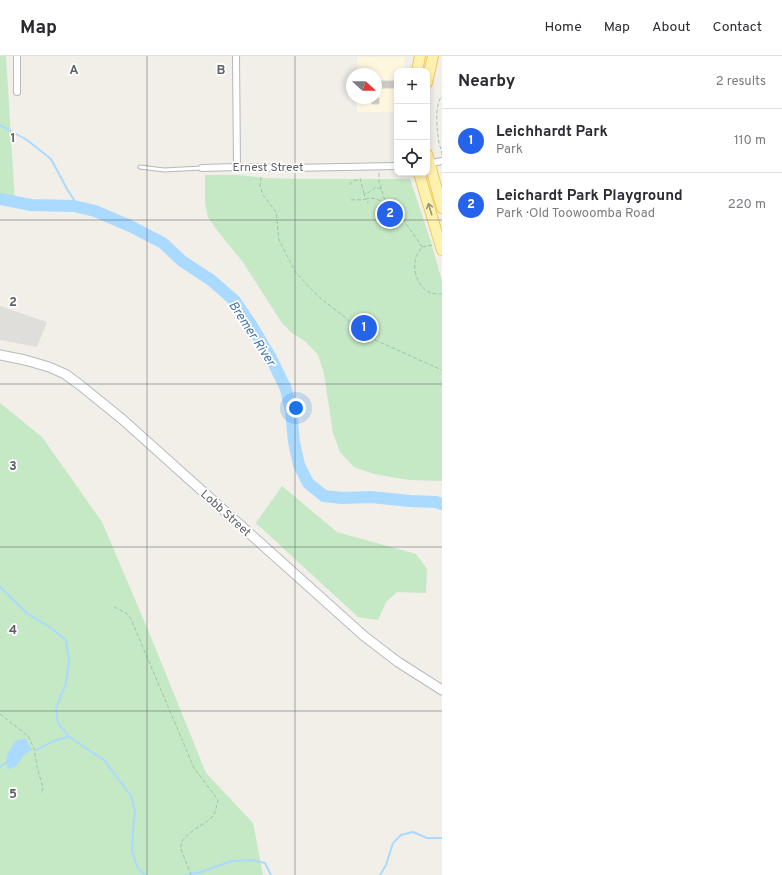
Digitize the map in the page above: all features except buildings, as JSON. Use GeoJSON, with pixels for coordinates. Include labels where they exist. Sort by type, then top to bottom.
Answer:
{"type":"FeatureCollection","features":[{"type":"Feature","properties":{"kind":"main road"},"geometry":{"type":"LineString","coordinates":[[417,68],[420,56]]}},
{"type":"Feature","properties":{"kind":"main road"},"geometry":{"type":"LineString","coordinates":[[430,68],[432,56]]}},
{"type":"Feature","properties":{"kind":"main road"},"geometry":{"type":"LineString","coordinates":[[430,167],[442,208]]}},
{"type":"Feature","properties":{"kind":"main road"},"geometry":{"type":"LineString","coordinates":[[420,176],[442,250]]}},
{"type":"Feature","properties":{"kind":"main road","name":"Lobb Street"},"geometry":{"type":"LineString","coordinates":[[0,355],[41,364],[57,370],[73,379],[122,419],[364,636],[398,662],[442,690]]}},
{"type":"Feature","properties":{"kind":"street"},"geometry":{"type":"LineString","coordinates":[[17,56],[17,92]]}},
{"type":"Feature","properties":{"kind":"street"},"geometry":{"type":"LineString","coordinates":[[236,56],[237,167]]}},
{"type":"Feature","properties":{"kind":"street"},"geometry":{"type":"LineString","coordinates":[[430,160],[442,161]]}},
{"type":"Feature","properties":{"kind":"street","name":"Ernest Street"},"geometry":{"type":"LineString","coordinates":[[202,168],[394,166]]}},
{"type":"Feature","properties":{"kind":"lane","name":"Ernest Street"},"geometry":{"type":"LineString","coordinates":[[140,167],[164,170],[202,168]]}},
{"type":"Feature","properties":{"kind":"path"},"geometry":{"type":"LineString","coordinates":[[442,96],[440,98],[437,116],[442,155]]}},
{"type":"Feature","properties":{"kind":"path"},"geometry":{"type":"LineString","coordinates":[[380,166],[379,181],[384,198],[403,220],[422,247]]}},
{"type":"Feature","properties":{"kind":"path"},"geometry":{"type":"LineString","coordinates":[[261,177],[260,186],[264,195],[276,212],[279,240],[296,273],[303,282],[320,298],[346,318],[355,330],[442,370]]}},
{"type":"Feature","properties":{"kind":"path"},"geometry":{"type":"LineString","coordinates":[[360,178],[368,203]]}},
{"type":"Feature","properties":{"kind":"path"},"geometry":{"type":"LineString","coordinates":[[350,185],[353,181],[361,180]]}},
{"type":"Feature","properties":{"kind":"path"},"geometry":{"type":"LineString","coordinates":[[364,194],[376,187],[379,181]]}},
{"type":"Feature","properties":{"kind":"path"},"geometry":{"type":"LineString","coordinates":[[376,187],[381,189]]}},
{"type":"Feature","properties":{"kind":"path"},"geometry":{"type":"LineString","coordinates":[[351,200],[369,198],[387,202],[396,198]]}},
{"type":"Feature","properties":{"kind":"path"},"geometry":{"type":"LineString","coordinates":[[432,244],[422,247],[415,261],[415,269],[417,277],[423,288],[434,293],[442,294]]}},
{"type":"Feature","properties":{"kind":"path"},"geometry":{"type":"LineString","coordinates":[[114,607],[126,613],[131,619],[194,768],[218,800],[216,811],[211,818],[186,836],[181,843],[181,849],[191,875]]}},
{"type":"Feature","properties":{"kind":"path"},"geometry":{"type":"LineString","coordinates":[[0,714],[28,736],[34,748],[37,767],[43,788],[41,794]]}},
{"type":"Feature","properties":{"kind":"shaded area"},"geometry":{"type":"Polygon","coordinates":[[[357,57],[404,57],[404,68],[394,68],[394,112],[357,112],[357,104],[382,104],[382,68],[357,68],[357,57]]]}},
{"type":"Feature","properties":{"kind":"shaded area"},"geometry":{"type":"Polygon","coordinates":[[[0,306],[47,322],[37,347],[0,340],[0,306]]]}},
{"type":"Feature","properties":{"kind":"green space"},"geometry":{"type":"Polygon","coordinates":[[[0,56],[6,56],[15,202],[0,199],[0,56]]]}},
{"type":"Feature","properties":{"kind":"green space"},"geometry":{"type":"Polygon","coordinates":[[[205,175],[240,175],[263,178],[299,179],[410,179],[442,281],[442,481],[409,480],[374,474],[354,467],[340,452],[333,433],[324,374],[318,355],[305,341],[292,333],[282,323],[242,261],[208,217],[205,204],[205,175]]]}},
{"type":"Feature","properties":{"kind":"green space"},"geometry":{"type":"Polygon","coordinates":[[[0,403],[42,437],[102,522],[206,773],[253,823],[263,875],[0,875],[0,403]]]}},
{"type":"Feature","properties":{"kind":"green space"},"geometry":{"type":"Polygon","coordinates":[[[282,486],[337,532],[416,554],[427,569],[426,593],[397,592],[386,602],[378,620],[358,617],[256,523],[282,486]]]}},
{"type":"Feature","properties":{"kind":"water"},"geometry":{"type":"Polygon","coordinates":[[[25,738],[32,750],[24,755],[15,767],[8,769],[6,758],[15,741],[25,738]]]}},
{"type":"Feature","properties":{"kind":"waterway"},"geometry":{"type":"LineString","coordinates":[[0,125],[27,140],[51,159],[78,206]]}},
{"type":"Feature","properties":{"kind":"waterway","name":"Bremer River"},"geometry":{"type":"LineString","coordinates":[[0,199],[31,205],[74,206],[95,211],[130,226],[163,243],[182,261],[211,280],[235,301],[271,358],[286,389],[291,411],[294,442],[299,465],[308,483],[324,496],[342,498],[371,497],[436,502],[442,504]]}},
{"type":"Feature","properties":{"kind":"waterway"},"geometry":{"type":"LineString","coordinates":[[0,587],[28,614],[51,628],[66,640],[69,662],[66,683],[56,709],[58,723],[69,737],[104,760],[131,796],[135,811],[132,851],[138,869],[146,875]]}},
{"type":"Feature","properties":{"kind":"waterway"},"geometry":{"type":"LineString","coordinates":[[37,750],[53,741],[68,737]]}},
{"type":"Feature","properties":{"kind":"waterway"},"geometry":{"type":"LineString","coordinates":[[0,767],[7,762]]}},
{"type":"Feature","properties":{"kind":"waterway"},"geometry":{"type":"LineString","coordinates":[[380,875],[386,865],[393,843],[401,835],[413,832],[427,838],[442,838]]}},
{"type":"Feature","properties":{"kind":"waterway"},"geometry":{"type":"LineString","coordinates":[[185,875],[201,872],[232,861],[252,860],[265,863],[271,875]]}},
{"type":"Feature","properties":{"kind":"place","name":"Leichardt Park Playground"},"geometry":{"type":"Point","coordinates":[390,214]}},
{"type":"Feature","properties":{"kind":"place","name":"Leichhardt Park"},"geometry":{"type":"Point","coordinates":[364,328]}}]}
